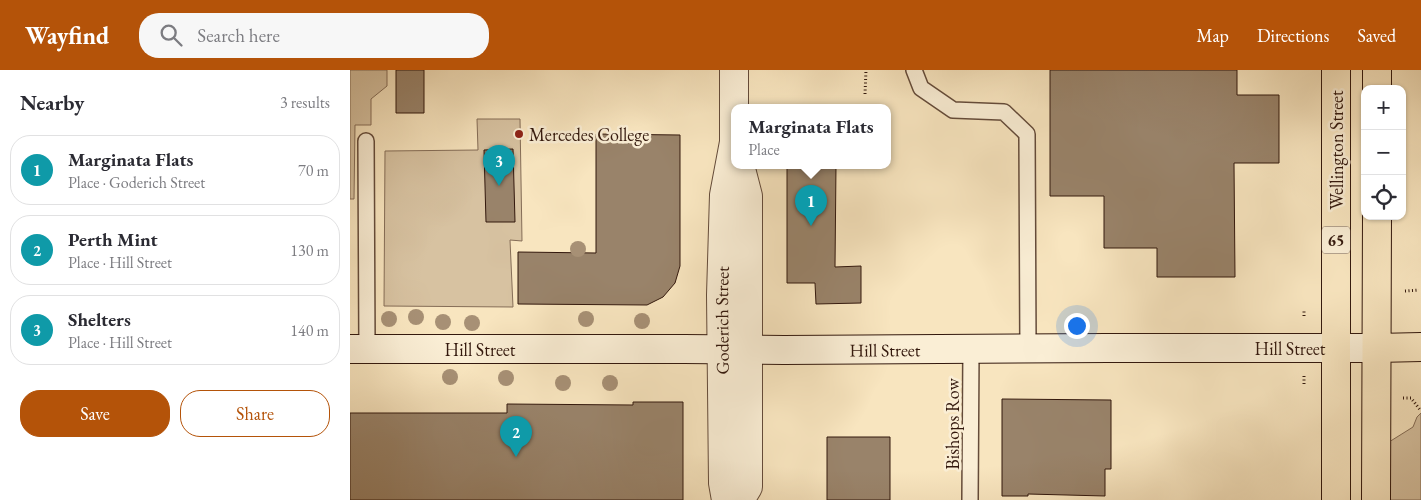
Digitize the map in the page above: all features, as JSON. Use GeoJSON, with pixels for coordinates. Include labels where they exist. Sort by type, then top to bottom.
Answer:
{"type":"FeatureCollection","features":[{"type":"Feature","properties":{"kind":"main road","name":"Goderich Street"},"geometry":{"type":"LineString","coordinates":[[734,70],[735,104]]}},
{"type":"Feature","properties":{"kind":"main road","name":"Wellington Street"},"geometry":{"type":"LineString","coordinates":[[1336,70],[1336,500]]}},
{"type":"Feature","properties":{"kind":"main road"},"geometry":{"type":"LineString","coordinates":[[1377,70],[1377,85]]}},
{"type":"Feature","properties":{"kind":"main road","name":"Goderich Street"},"geometry":{"type":"LineString","coordinates":[[726,500],[723,483],[721,295],[724,195],[731,169]]}},
{"type":"Feature","properties":{"kind":"main road","name":"Goderich Street"},"geometry":{"type":"LineString","coordinates":[[740,500],[748,487],[748,196],[741,169]]}},
{"type":"Feature","properties":{"kind":"main road"},"geometry":{"type":"LineString","coordinates":[[1376,500],[1377,220]]}},
{"type":"Feature","properties":{"kind":"main road","name":"Hill Street"},"geometry":{"type":"LineString","coordinates":[[359,349],[1421,347]]}},
{"type":"Feature","properties":{"kind":"lane"},"geometry":{"type":"LineString","coordinates":[[914,70],[920,88],[953,110],[1004,112],[1027,134],[1028,349]]}},
{"type":"Feature","properties":{"kind":"lane"},"geometry":{"type":"LineString","coordinates":[[359,349],[366,141]]}},
{"type":"Feature","properties":{"kind":"lane","name":"Bishops Row"},"geometry":{"type":"LineString","coordinates":[[970,500],[971,349]]}},
{"type":"Feature","properties":{"kind":"path"},"geometry":{"type":"LineString","coordinates":[[865,94],[866,70]]}},
{"type":"Feature","properties":{"kind":"path"},"geometry":{"type":"LineString","coordinates":[[1397,291],[1419,290]]}},
{"type":"Feature","properties":{"kind":"path"},"geometry":{"type":"LineString","coordinates":[[1304,309],[1304,316]]}},
{"type":"Feature","properties":{"kind":"path"},"geometry":{"type":"LineString","coordinates":[[1411,398],[1421,411]]}},
{"type":"Feature","properties":{"kind":"shaded area"},"geometry":{"type":"Polygon","coordinates":[[[350,70],[387,70],[387,86],[371,99],[371,125],[355,125],[354,199],[350,199],[350,70]]]}},
{"type":"Feature","properties":{"kind":"shaded area"},"geometry":{"type":"Polygon","coordinates":[[[477,119],[520,119],[522,241],[510,240],[513,307],[384,306],[385,151],[478,150],[477,119]]]}},
{"type":"Feature","properties":{"kind":"shaded area"},"geometry":{"type":"Polygon","coordinates":[[[1421,413],[1421,500],[1387,500],[1389,442],[1413,427],[1421,413]]]}},
{"type":"Feature","properties":{"kind":"building"},"geometry":{"type":"Polygon","coordinates":[[[396,70],[424,70],[424,113],[396,113],[396,70]]]}},
{"type":"Feature","properties":{"kind":"building"},"geometry":{"type":"Polygon","coordinates":[[[1050,70],[1237,70],[1237,95],[1279,95],[1279,163],[1234,163],[1235,277],[1157,277],[1157,248],[1104,248],[1104,196],[1050,196],[1050,70]]]}},
{"type":"Feature","properties":{"kind":"building"},"geometry":{"type":"Polygon","coordinates":[[[596,134],[680,135],[680,266],[675,283],[663,297],[647,305],[518,304],[518,252],[596,253],[596,134]]]}},
{"type":"Feature","properties":{"kind":"building"},"geometry":{"type":"Polygon","coordinates":[[[513,149],[515,222],[486,222],[484,150],[513,149]]]}},
{"type":"Feature","properties":{"kind":"building"},"geometry":{"type":"Polygon","coordinates":[[[787,169],[836,169],[835,267],[861,266],[861,303],[816,304],[815,283],[787,283],[787,169]]]}},
{"type":"Feature","properties":{"kind":"building"},"geometry":{"type":"Polygon","coordinates":[[[1002,399],[1111,400],[1111,469],[1105,469],[1105,496],[1028,494],[1028,496],[1002,496],[1002,399]]]}},
{"type":"Feature","properties":{"kind":"building"},"geometry":{"type":"Polygon","coordinates":[[[633,402],[683,402],[683,500],[350,500],[350,413],[507,413],[507,404],[633,405],[633,402]]]}},
{"type":"Feature","properties":{"kind":"building"},"geometry":{"type":"Polygon","coordinates":[[[827,437],[890,437],[890,500],[827,500],[827,437]]]}},
{"type":"Feature","properties":{"kind":"place","name":"Mercedes College"},"geometry":{"type":"Point","coordinates":[519,134]}},
{"type":"Feature","properties":{"kind":"place","name":"Shelters"},"geometry":{"type":"Point","coordinates":[499,186]}},
{"type":"Feature","properties":{"kind":"place","name":"Marginata Flats"},"geometry":{"type":"Point","coordinates":[811,226]}},
{"type":"Feature","properties":{"kind":"place","name":"Perth Mint"},"geometry":{"type":"Point","coordinates":[516,457]}}]}
